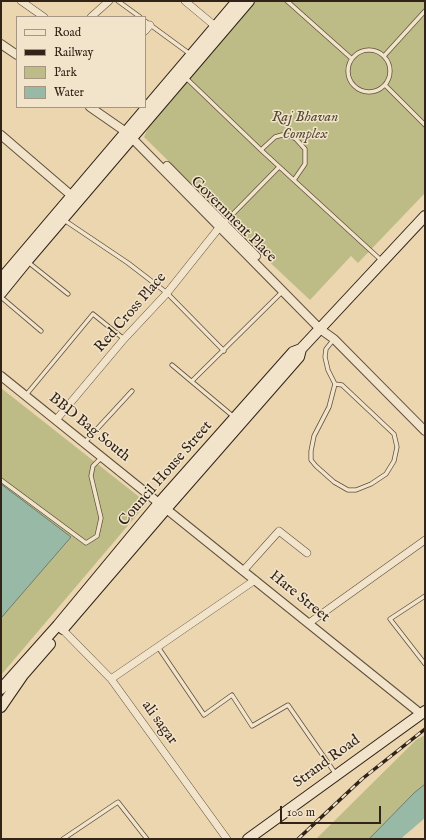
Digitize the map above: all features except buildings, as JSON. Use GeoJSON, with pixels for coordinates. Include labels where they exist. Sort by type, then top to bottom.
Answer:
{"type":"FeatureCollection","features":[{"type":"Feature","properties":{"kind":"main road"},"geometry":{"type":"LineString","coordinates":[[181,73],[191,55],[237,1]]}},
{"type":"Feature","properties":{"kind":"main road"},"geometry":{"type":"LineString","coordinates":[[1,279],[63,219],[181,73],[249,1]]}},
{"type":"Feature","properties":{"kind":"main road"},"geometry":{"type":"LineString","coordinates":[[1,294],[24,258],[72,196],[131,133]]}},
{"type":"Feature","properties":{"kind":"main road","name":"Council House Street"},"geometry":{"type":"LineString","coordinates":[[60,628],[163,506],[234,418],[293,352],[301,349],[425,216]]}},
{"type":"Feature","properties":{"kind":"main road","name":"Council House Street"},"geometry":{"type":"LineString","coordinates":[[163,506],[299,357],[301,349]]}},
{"type":"Feature","properties":{"kind":"main road"},"geometry":{"type":"LineString","coordinates":[[1,689],[60,628]]}},
{"type":"Feature","properties":{"kind":"main road"},"geometry":{"type":"LineString","coordinates":[[1,707],[23,675],[60,628]]}},
{"type":"Feature","properties":{"kind":"main road","name":"Strand Road"},"geometry":{"type":"LineString","coordinates":[[248,839],[423,712]]}},
{"type":"Feature","properties":{"kind":"street"},"geometry":{"type":"LineString","coordinates":[[21,1],[43,16]]}},
{"type":"Feature","properties":{"kind":"street"},"geometry":{"type":"LineString","coordinates":[[185,1],[215,26]]}},
{"type":"Feature","properties":{"kind":"street"},"geometry":{"type":"LineString","coordinates":[[92,16],[105,2]]}},
{"type":"Feature","properties":{"kind":"street"},"geometry":{"type":"LineString","coordinates":[[2,46],[16,54]]}},
{"type":"Feature","properties":{"kind":"street"},"geometry":{"type":"LineString","coordinates":[[92,108],[131,133],[322,327],[332,333],[334,340],[425,431]]}},
{"type":"Feature","properties":{"kind":"street"},"geometry":{"type":"LineString","coordinates":[[1,134],[72,196]]}},
{"type":"Feature","properties":{"kind":"street","name":"Government Place"},"geometry":{"type":"LineString","coordinates":[[222,225],[284,291],[322,327]]}},
{"type":"Feature","properties":{"kind":"street","name":"Red Cross Place"},"geometry":{"type":"LineString","coordinates":[[56,420],[124,340],[167,293],[222,225]]}},
{"type":"Feature","properties":{"kind":"street","name":"BBD Bag South"},"geometry":{"type":"LineString","coordinates":[[1,376],[86,442],[163,506]]}},
{"type":"Feature","properties":{"kind":"street","name":"Hare Street"},"geometry":{"type":"LineString","coordinates":[[163,506],[243,571],[423,712]]}},
{"type":"Feature","properties":{"kind":"street"},"geometry":{"type":"LineString","coordinates":[[243,571],[279,531],[307,553]]}},
{"type":"Feature","properties":{"kind":"street"},"geometry":{"type":"LineString","coordinates":[[309,623],[425,540]]}},
{"type":"Feature","properties":{"kind":"street"},"geometry":{"type":"LineString","coordinates":[[111,679],[255,580]]}},
{"type":"Feature","properties":{"kind":"street","name":"ali sagar"},"geometry":{"type":"LineString","coordinates":[[60,628],[111,679],[227,839]]}},
{"type":"Feature","properties":{"kind":"lane"},"geometry":{"type":"LineString","coordinates":[[118,1],[139,16]]}},
{"type":"Feature","properties":{"kind":"lane"},"geometry":{"type":"LineString","coordinates":[[287,1],[351,58]]}},
{"type":"Feature","properties":{"kind":"lane"},"geometry":{"type":"LineString","coordinates":[[384,56],[425,11]]}},
{"type":"Feature","properties":{"kind":"lane"},"geometry":{"type":"LineString","coordinates":[[148,23],[191,55]]}},
{"type":"Feature","properties":{"kind":"lane"},"geometry":{"type":"LineString","coordinates":[[368,49],[375,50],[384,56],[388,62],[390,71],[389,78],[385,85],[379,90],[368,92],[354,86],[348,74],[348,67],[351,58],[361,51],[368,49]]}},
{"type":"Feature","properties":{"kind":"lane"},"geometry":{"type":"LineString","coordinates":[[181,73],[279,167],[383,261]]}},
{"type":"Feature","properties":{"kind":"lane"},"geometry":{"type":"LineString","coordinates":[[385,85],[425,125]]}},
{"type":"Feature","properties":{"kind":"lane"},"geometry":{"type":"LineString","coordinates":[[261,150],[275,137],[282,135],[296,139],[304,149],[306,156],[302,172],[294,180]]}},
{"type":"Feature","properties":{"kind":"lane"},"geometry":{"type":"LineString","coordinates":[[222,225],[279,167]]}},
{"type":"Feature","properties":{"kind":"lane"},"geometry":{"type":"LineString","coordinates":[[63,219],[128,263],[167,293],[224,351]]}},
{"type":"Feature","properties":{"kind":"lane"},"geometry":{"type":"LineString","coordinates":[[24,258],[68,294]]}},
{"type":"Feature","properties":{"kind":"lane"},"geometry":{"type":"LineString","coordinates":[[192,381],[284,291]]}},
{"type":"Feature","properties":{"kind":"lane"},"geometry":{"type":"LineString","coordinates":[[1,297],[41,331]]}},
{"type":"Feature","properties":{"kind":"lane"},"geometry":{"type":"LineString","coordinates":[[26,395],[93,314],[124,340]]}},
{"type":"Feature","properties":{"kind":"lane"},"geometry":{"type":"LineString","coordinates":[[334,340],[326,349],[325,357],[328,370],[335,384],[329,407],[314,436],[311,460],[334,482],[348,490],[356,490],[371,484],[386,474],[394,462],[397,447],[396,439],[394,434],[342,385],[335,384]]}},
{"type":"Feature","properties":{"kind":"lane"},"geometry":{"type":"LineString","coordinates":[[172,365],[234,418]]}},
{"type":"Feature","properties":{"kind":"lane"},"geometry":{"type":"LineString","coordinates":[[86,442],[132,391]]}},
{"type":"Feature","properties":{"kind":"lane"},"geometry":{"type":"LineString","coordinates":[[1,480],[86,543],[97,536],[101,518],[91,476],[93,466],[103,457]]}},
{"type":"Feature","properties":{"kind":"lane"},"geometry":{"type":"LineString","coordinates":[[425,596],[390,619],[425,664]]}},
{"type":"Feature","properties":{"kind":"lane"},"geometry":{"type":"LineString","coordinates":[[158,647],[204,715],[232,695],[252,726],[288,705],[336,775]]}},
{"type":"Feature","properties":{"kind":"lane"},"geometry":{"type":"LineString","coordinates":[[63,839],[118,802],[148,839]]}},
{"type":"Feature","properties":{"kind":"green space","name":"Raj Bhavan Complex"},"geometry":{"type":"Polygon","coordinates":[[[256,1],[425,1],[425,193],[358,263],[351,256],[310,300],[262,255],[260,251],[144,137],[150,123],[256,1]]]}},
{"type":"Feature","properties":{"kind":"green space"},"geometry":{"type":"Polygon","coordinates":[[[1,388],[147,503],[1,675],[1,388]]]}},
{"type":"Feature","properties":{"kind":"green space"},"geometry":{"type":"Polygon","coordinates":[[[425,735],[425,785],[369,839],[316,839],[416,740],[425,735]]]}},
{"type":"Feature","properties":{"kind":"water"},"geometry":{"type":"Polygon","coordinates":[[[1,484],[71,537],[1,618],[1,484]]]}},
{"type":"Feature","properties":{"kind":"water"},"geometry":{"type":"Polygon","coordinates":[[[425,784],[425,839],[369,839],[414,793],[425,784]]]}},
{"type":"Feature","properties":{"kind":"pier"},"geometry":{"type":"Polygon","coordinates":[[[425,818],[425,839],[401,839],[404,836],[425,818]]]}},
{"type":"Feature","properties":{"kind":"railway"},"geometry":{"type":"LineString","coordinates":[[298,839],[362,779],[425,729]]}}]}
